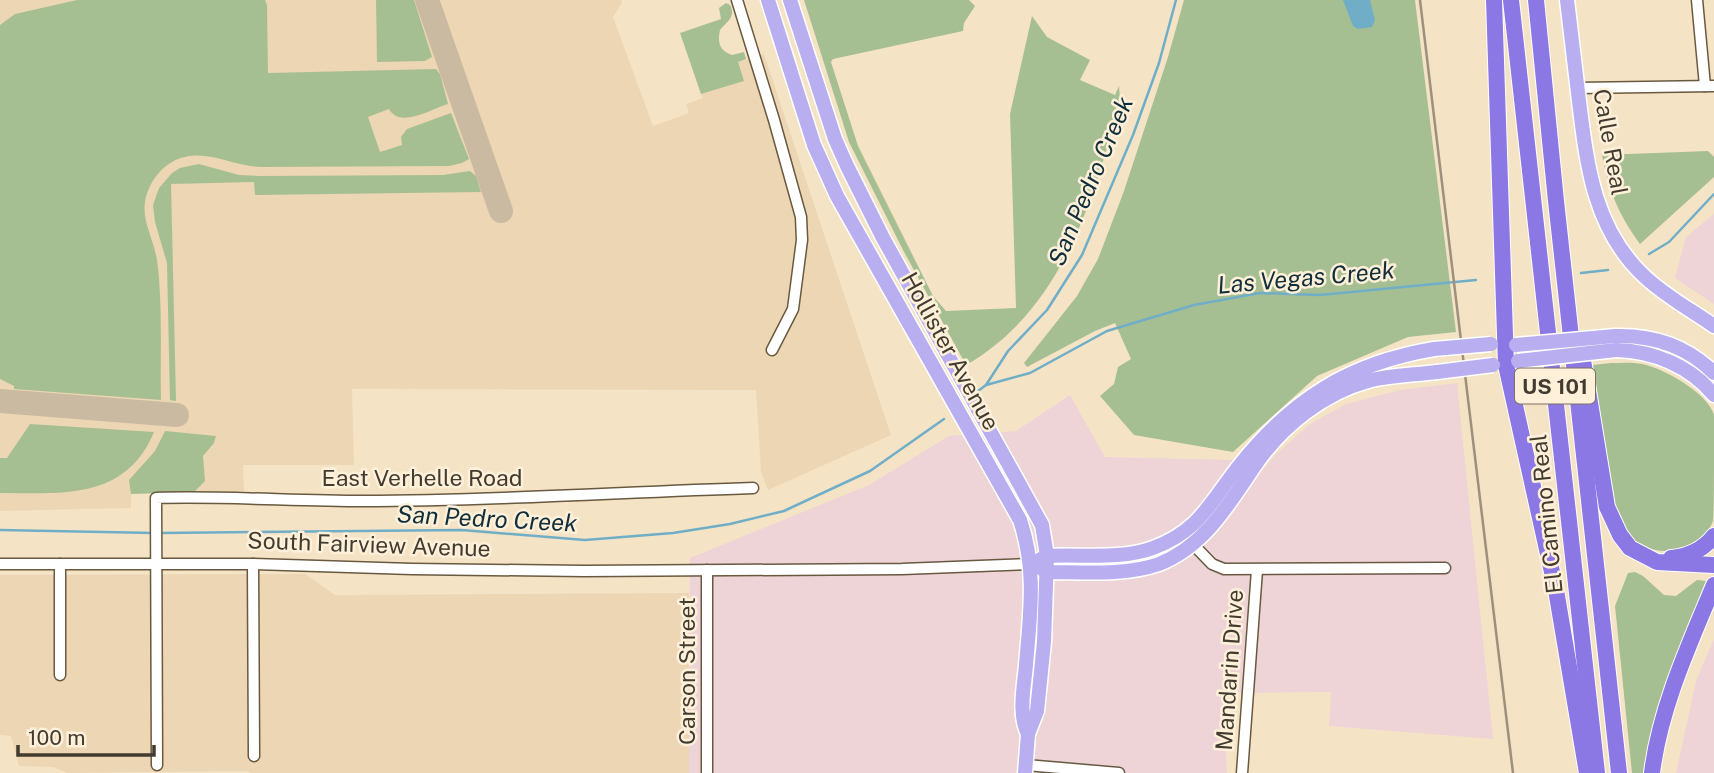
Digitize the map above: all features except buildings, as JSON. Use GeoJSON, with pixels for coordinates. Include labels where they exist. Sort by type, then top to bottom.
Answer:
{"type":"FeatureCollection","features":[{"type":"Feature","properties":{"kind":"highway"},"geometry":{"type":"LineString","coordinates":[[1494,0],[1506,364],[1558,601],[1587,773]]}},
{"type":"Feature","properties":{"kind":"highway","name":"El Camino Real"},"geometry":{"type":"LineString","coordinates":[[1511,0],[1597,773]]}},
{"type":"Feature","properties":{"kind":"highway","name":"El Camino Real"},"geometry":{"type":"LineString","coordinates":[[1536,0],[1619,773]]}},
{"type":"Feature","properties":{"kind":"highway"},"geometry":{"type":"LineString","coordinates":[[1565,284],[1585,369],[1607,507],[1614,527],[1630,548],[1651,561],[1662,564],[1714,565]]}},
{"type":"Feature","properties":{"kind":"highway"},"geometry":{"type":"LineString","coordinates":[[1630,548],[1655,556],[1681,557],[1702,548],[1714,536]]}},
{"type":"Feature","properties":{"kind":"highway"},"geometry":{"type":"LineString","coordinates":[[1652,773],[1662,727],[1681,667],[1714,585]]}},
{"type":"Feature","properties":{"kind":"highway"},"geometry":{"type":"LineString","coordinates":[[1670,702],[1714,600]]}},
{"type":"Feature","properties":{"kind":"main road","name":"Hollister Avenue"},"geometry":{"type":"LineString","coordinates":[[768,0],[814,145],[837,196],[968,431],[1014,507],[1025,534],[1032,564],[1022,713],[1028,734]]}},
{"type":"Feature","properties":{"kind":"main road","name":"Hollister Avenue"},"geometry":{"type":"LineString","coordinates":[[790,0],[846,166],[883,238],[1038,516],[1045,536],[1047,572],[1037,711],[1028,734],[1025,769]]}},
{"type":"Feature","properties":{"kind":"main road","name":"Calle Real"},"geometry":{"type":"LineString","coordinates":[[1567,0],[1590,179],[1597,205],[1614,238],[1644,276],[1714,326]]}},
{"type":"Feature","properties":{"kind":"main road"},"geometry":{"type":"LineString","coordinates":[[1032,564],[1047,572],[1109,571],[1156,565],[1206,532],[1222,514],[1269,447],[1306,413],[1332,396],[1359,384],[1378,379],[1506,364],[1643,338],[1677,346],[1691,353],[1714,373]]}},
{"type":"Feature","properties":{"kind":"main road","name":"South Fairview Avenue"},"geometry":{"type":"LineString","coordinates":[[1032,564],[1047,556],[1154,548],[1181,532],[1207,511],[1230,477],[1278,422],[1301,403],[1340,378],[1369,365],[1396,356],[1434,349],[1616,343]]}},
{"type":"Feature","properties":{"kind":"main road"},"geometry":{"type":"LineString","coordinates":[[1616,343],[1668,361],[1695,376],[1714,396]]}},
{"type":"Feature","properties":{"kind":"street"},"geometry":{"type":"LineString","coordinates":[[737,0],[801,217],[802,240],[793,309],[772,350]]}},
{"type":"Feature","properties":{"kind":"street"},"geometry":{"type":"LineString","coordinates":[[1578,88],[1710,86],[1697,0]]}},
{"type":"Feature","properties":{"kind":"street","name":"East Verhelle Road"},"geometry":{"type":"LineString","coordinates":[[157,765],[156,498],[263,497],[362,501],[753,488]]}},
{"type":"Feature","properties":{"kind":"street"},"geometry":{"type":"LineString","coordinates":[[1181,532],[1212,564],[1224,569],[1445,568]]}},
{"type":"Feature","properties":{"kind":"street","name":"South Fairview Avenue"},"geometry":{"type":"LineString","coordinates":[[0,564],[253,564],[481,571],[916,569],[1032,564]]}},
{"type":"Feature","properties":{"kind":"street"},"geometry":{"type":"LineString","coordinates":[[60,564],[60,674]]}},
{"type":"Feature","properties":{"kind":"street"},"geometry":{"type":"LineString","coordinates":[[253,564],[254,756]]}},
{"type":"Feature","properties":{"kind":"street","name":"Carson Street"},"geometry":{"type":"LineString","coordinates":[[707,570],[707,773]]}},
{"type":"Feature","properties":{"kind":"street","name":"Mandarin Drive"},"geometry":{"type":"LineString","coordinates":[[1242,773],[1256,570]]}},
{"type":"Feature","properties":{"kind":"street"},"geometry":{"type":"LineString","coordinates":[[1025,769],[1119,773]]}},
{"type":"Feature","properties":{"kind":"shaded area"},"geometry":{"type":"Polygon","coordinates":[[[0,0],[621,0],[622,3],[613,17],[653,126],[689,113],[686,104],[703,98],[701,94],[743,81],[737,62],[764,54],[891,435],[768,490],[761,472],[756,390],[352,389],[354,465],[243,465],[244,491],[131,494],[131,508],[0,511],[0,0]]]}},
{"type":"Feature","properties":{"kind":"shaded area"},"geometry":{"type":"Polygon","coordinates":[[[1714,214],[1714,304],[1675,278],[1686,237],[1714,214]]]}},
{"type":"Feature","properties":{"kind":"shaded area"},"geometry":{"type":"Polygon","coordinates":[[[1457,383],[1493,739],[1329,726],[1331,692],[1223,693],[1227,773],[689,773],[690,558],[869,485],[949,436],[1016,431],[1070,395],[1105,457],[1234,460],[1262,471],[1274,456],[1310,424],[1346,404],[1400,390],[1457,383]]]}},
{"type":"Feature","properties":{"kind":"shaded area"},"geometry":{"type":"Polygon","coordinates":[[[305,574],[335,595],[689,593],[689,773],[67,773],[53,767],[19,766],[11,736],[0,735],[0,575],[305,574]]]}},
{"type":"Feature","properties":{"kind":"shaded area"},"geometry":{"type":"Polygon","coordinates":[[[1714,639],[1714,773],[1676,773],[1696,681],[1714,639]]]}},
{"type":"Feature","properties":{"kind":"green space"},"geometry":{"type":"Polygon","coordinates":[[[77,0],[265,0],[268,73],[436,69],[440,74],[448,104],[408,118],[394,115],[389,109],[368,117],[380,152],[402,145],[401,137],[407,129],[451,113],[469,159],[449,166],[260,167],[200,155],[174,161],[153,181],[145,202],[159,277],[161,400],[14,389],[14,386],[0,379],[0,25],[15,14],[77,0]]]}},
{"type":"Feature","properties":{"kind":"green space"},"geometry":{"type":"Polygon","coordinates":[[[376,0],[414,0],[432,57],[425,61],[377,62],[376,0]]]}},
{"type":"Feature","properties":{"kind":"green space"},"geometry":{"type":"Polygon","coordinates":[[[804,0],[969,0],[975,6],[964,23],[963,31],[833,59],[831,62],[858,146],[933,296],[946,311],[1016,308],[1010,114],[1032,16],[1047,37],[1090,60],[1080,80],[1115,95],[1119,86],[1118,109],[1098,176],[1074,240],[1058,270],[1019,323],[994,346],[966,365],[903,250],[849,142],[804,0]]]}},
{"type":"Feature","properties":{"kind":"green space"},"geometry":{"type":"Polygon","coordinates":[[[1184,0],[1415,0],[1456,332],[1408,337],[1317,376],[1233,452],[1134,435],[1100,396],[1114,384],[1118,367],[1131,359],[1115,323],[1027,367],[1024,363],[1077,296],[1098,259],[1124,191],[1184,0]]]}},
{"type":"Feature","properties":{"kind":"green space"},"geometry":{"type":"Polygon","coordinates":[[[726,3],[730,5],[732,13],[720,30],[719,43],[722,49],[732,55],[744,52],[746,59],[738,62],[744,81],[701,94],[680,33],[721,19],[719,8],[726,3]]]}},
{"type":"Feature","properties":{"kind":"green space"},"geometry":{"type":"Polygon","coordinates":[[[1708,151],[1714,157],[1714,177],[1640,244],[1615,202],[1602,155],[1708,151]]]}},
{"type":"Feature","properties":{"kind":"green space"},"geometry":{"type":"Polygon","coordinates":[[[199,164],[239,175],[260,176],[443,175],[470,171],[476,176],[481,192],[255,195],[254,182],[171,184],[176,401],[170,400],[167,263],[153,205],[159,188],[172,173],[180,168],[199,164]]]}},
{"type":"Feature","properties":{"kind":"green space"},"geometry":{"type":"Polygon","coordinates":[[[1642,364],[1672,376],[1703,398],[1714,415],[1713,521],[1707,532],[1687,547],[1663,551],[1650,549],[1629,535],[1621,522],[1610,480],[1593,365],[1642,364]]]}},
{"type":"Feature","properties":{"kind":"green space"},"geometry":{"type":"Polygon","coordinates":[[[30,424],[154,432],[142,454],[126,471],[109,482],[68,492],[0,493],[0,458],[7,458],[30,424]]]}},
{"type":"Feature","properties":{"kind":"green space"},"geometry":{"type":"Polygon","coordinates":[[[165,431],[216,436],[214,443],[203,456],[205,481],[194,492],[131,494],[129,480],[155,451],[165,431]]]}},
{"type":"Feature","properties":{"kind":"green space"},"geometry":{"type":"Polygon","coordinates":[[[1635,572],[1664,595],[1676,596],[1697,580],[1706,581],[1659,703],[1646,773],[1632,773],[1615,606],[1628,573],[1635,572]]]}},
{"type":"Feature","properties":{"kind":"water"},"geometry":{"type":"Polygon","coordinates":[[[1343,0],[1370,0],[1375,20],[1372,27],[1358,29],[1353,26],[1343,0]]]}},
{"type":"Feature","properties":{"kind":"waterway","name":"San Pedro Creek"},"geometry":{"type":"LineString","coordinates":[[978,391],[986,385],[1008,351],[1047,310],[1082,255],[1133,135],[1159,63],[1176,0]]}},
{"type":"Feature","properties":{"kind":"waterway","name":"Las Vegas Creek"},"geometry":{"type":"LineString","coordinates":[[1649,254],[1669,242],[1714,194]]}},
{"type":"Feature","properties":{"kind":"waterway","name":"Las Vegas Creek"},"geometry":{"type":"LineString","coordinates":[[1581,273],[1608,270]]}},
{"type":"Feature","properties":{"kind":"waterway","name":"Las Vegas Creek"},"geometry":{"type":"LineString","coordinates":[[986,385],[1030,373],[1107,331],[1194,305],[1260,293],[1320,295],[1476,280]]}},
{"type":"Feature","properties":{"kind":"waterway","name":"San Pedro Creek"},"geometry":{"type":"LineString","coordinates":[[160,533],[462,530],[585,540],[673,533],[730,524],[784,511],[870,471],[944,419]]}},
{"type":"Feature","properties":{"kind":"waterway","name":"San Pedro Creek"},"geometry":{"type":"LineString","coordinates":[[0,530],[154,533]]}},
{"type":"Feature","properties":{"kind":"taxiway"},"geometry":{"type":"LineString","coordinates":[[427,0],[501,211]]}},
{"type":"Feature","properties":{"kind":"taxiway"},"geometry":{"type":"LineString","coordinates":[[0,401],[177,415]]}},
{"type":"Feature","properties":{"kind":"railway"},"geometry":{"type":"LineString","coordinates":[[1420,0],[1513,773]]}}]}
